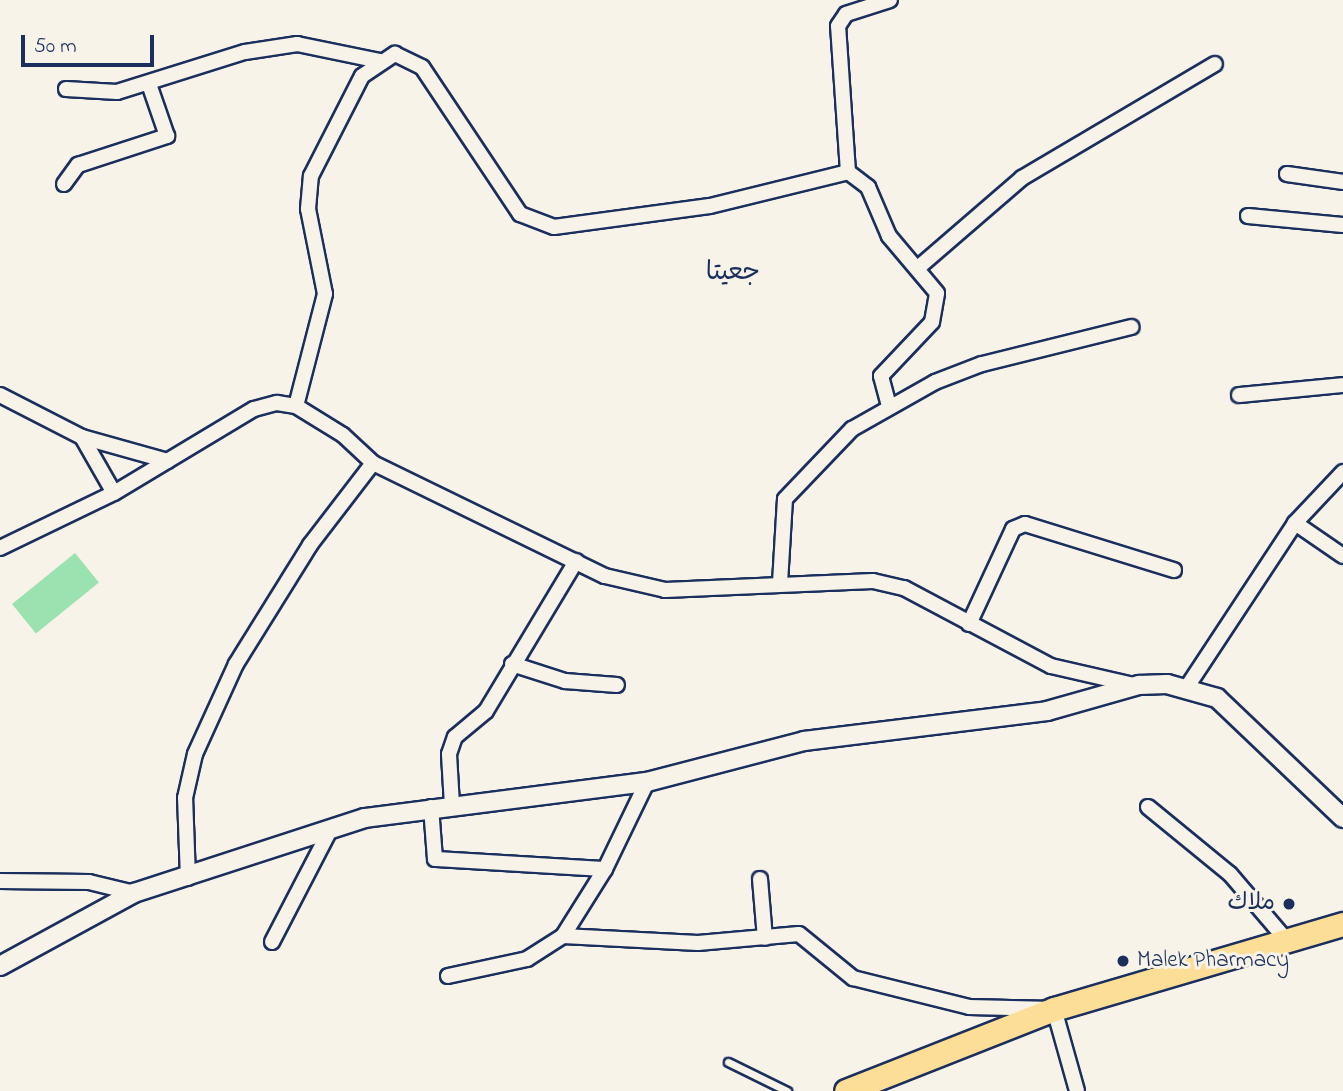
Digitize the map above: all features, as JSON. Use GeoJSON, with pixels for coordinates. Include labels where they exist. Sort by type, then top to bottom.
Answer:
{"type":"FeatureCollection","features":[{"type":"Feature","properties":{"kind":"highway"},"geometry":{"type":"LineString","coordinates":[[846,1091],[1054,1009],[1289,943],[1343,924]]}},
{"type":"Feature","properties":{"kind":"street"},"geometry":{"type":"LineString","coordinates":[[848,173],[838,26],[846,14],[890,0]]}},
{"type":"Feature","properties":{"kind":"street"},"geometry":{"type":"LineString","coordinates":[[66,89],[94,94],[149,84],[245,52],[297,44],[380,61]]}},
{"type":"Feature","properties":{"kind":"street"},"geometry":{"type":"LineString","coordinates":[[296,406],[325,293],[309,183],[349,94],[380,61],[395,54],[422,67],[520,214],[554,227],[710,206],[848,173],[868,187],[889,236],[919,267],[937,293],[939,309],[880,376],[889,406]]}},
{"type":"Feature","properties":{"kind":"street"},"geometry":{"type":"LineString","coordinates":[[919,267],[1022,178],[1215,64]]}},
{"type":"Feature","properties":{"kind":"street"},"geometry":{"type":"LineString","coordinates":[[64,184],[78,165],[166,136],[149,84]]}},
{"type":"Feature","properties":{"kind":"street"},"geometry":{"type":"LineString","coordinates":[[1287,174],[1343,182]]}},
{"type":"Feature","properties":{"kind":"street"},"geometry":{"type":"LineString","coordinates":[[1248,216],[1343,225]]}},
{"type":"Feature","properties":{"kind":"street"},"geometry":{"type":"LineString","coordinates":[[780,583],[785,499],[852,429],[889,406],[982,364],[1131,327]]}},
{"type":"Feature","properties":{"kind":"street"},"geometry":{"type":"LineString","coordinates":[[1239,395],[1343,385]]}},
{"type":"Feature","properties":{"kind":"street"},"geometry":{"type":"LineString","coordinates":[[0,395],[82,437],[168,461]]}},
{"type":"Feature","properties":{"kind":"street"},"geometry":{"type":"LineString","coordinates":[[0,548],[114,493],[254,408],[296,406],[343,435],[373,464],[576,561],[665,590],[873,581],[904,588],[1063,671],[1139,685],[1187,687],[1240,714],[1343,818]]}},
{"type":"Feature","properties":{"kind":"street"},"geometry":{"type":"LineString","coordinates":[[82,437],[114,493]]}},
{"type":"Feature","properties":{"kind":"street"},"geometry":{"type":"LineString","coordinates":[[188,878],[185,798],[195,754],[236,664],[310,545],[373,464]]}},
{"type":"Feature","properties":{"kind":"street"},"geometry":{"type":"LineString","coordinates":[[1187,687],[1295,523],[1343,472]]}},
{"type":"Feature","properties":{"kind":"street"},"geometry":{"type":"LineString","coordinates":[[1295,523],[1343,556]]}},
{"type":"Feature","properties":{"kind":"street"},"geometry":{"type":"LineString","coordinates":[[969,624],[1013,529],[1025,524],[1174,570]]}},
{"type":"Feature","properties":{"kind":"street"},"geometry":{"type":"LineString","coordinates":[[452,804],[449,754],[455,737],[486,711],[576,561]]}},
{"type":"Feature","properties":{"kind":"street"},"geometry":{"type":"LineString","coordinates":[[512,664],[575,683],[617,685]]}},
{"type":"Feature","properties":{"kind":"street"},"geometry":{"type":"LineString","coordinates":[[0,966],[134,893],[188,878],[330,830],[431,807],[647,782],[804,741],[1047,711],[1139,685]]}},
{"type":"Feature","properties":{"kind":"street"},"geometry":{"type":"LineString","coordinates":[[448,976],[527,959],[563,936],[605,869],[647,782]]}},
{"type":"Feature","properties":{"kind":"street"},"geometry":{"type":"LineString","coordinates":[[431,807],[435,859],[605,869]]}},
{"type":"Feature","properties":{"kind":"street"},"geometry":{"type":"LineString","coordinates":[[1148,807],[1230,874],[1289,943]]}},
{"type":"Feature","properties":{"kind":"street"},"geometry":{"type":"LineString","coordinates":[[272,942],[330,830]]}},
{"type":"Feature","properties":{"kind":"street"},"geometry":{"type":"LineString","coordinates":[[760,879],[765,938]]}},
{"type":"Feature","properties":{"kind":"street"},"geometry":{"type":"LineString","coordinates":[[0,881],[89,882],[134,893]]}},
{"type":"Feature","properties":{"kind":"street"},"geometry":{"type":"LineString","coordinates":[[563,936],[698,943],[812,938],[853,978],[969,1007],[1054,1009],[1079,1089]]}},
{"type":"Feature","properties":{"kind":"lane"},"geometry":{"type":"LineString","coordinates":[[728,1062],[787,1091]]}},
{"type":"Feature","properties":{"kind":"green space"},"geometry":{"type":"Polygon","coordinates":[[[75,553],[99,583],[36,634],[12,604],[75,553]]]}},
{"type":"Feature","properties":{"kind":"place","name":"ملاك"},"geometry":{"type":"Point","coordinates":[1289,904]}},
{"type":"Feature","properties":{"kind":"place","name":"Malek Pharmacy"},"geometry":{"type":"Point","coordinates":[1123,961]}},
{"type":"Feature","properties":{"kind":"district","name":"جعيتا"},"geometry":{"type":"Point","coordinates":[733,274]}}]}
